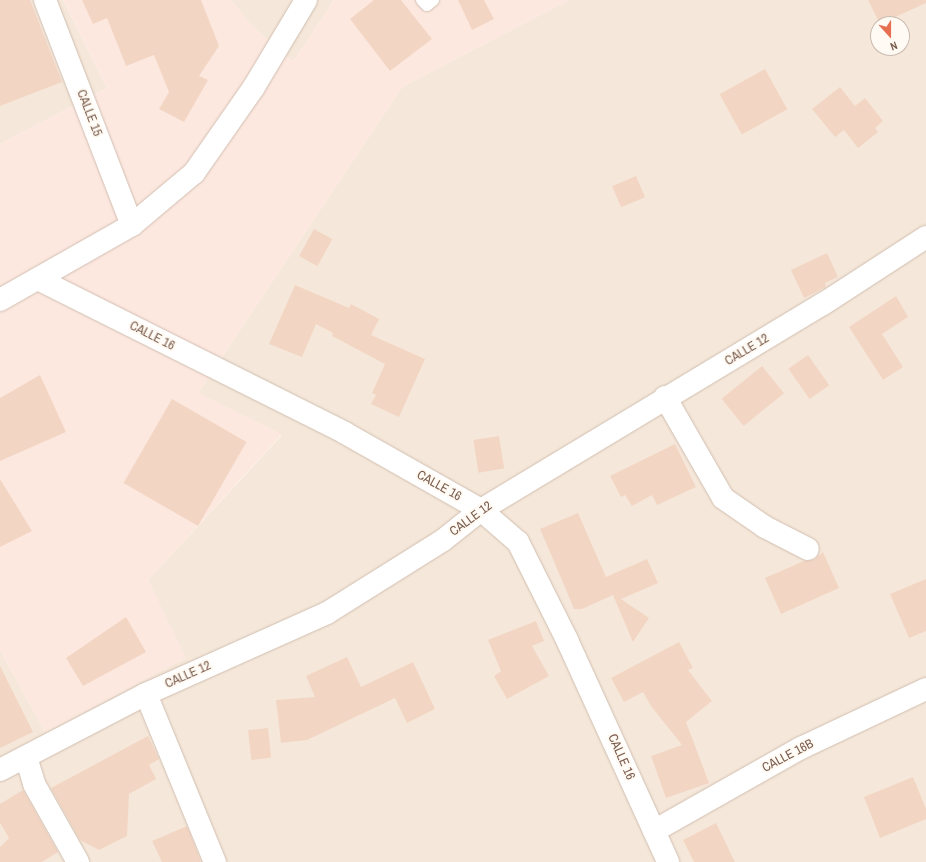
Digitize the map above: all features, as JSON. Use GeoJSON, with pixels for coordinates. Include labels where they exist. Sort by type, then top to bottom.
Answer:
{"type":"FeatureCollection","features":[{"type":"Feature","properties":{"kind":"street","name":"CALLE 15"},"geometry":{"type":"LineString","coordinates":[[45,0],[132,225]]}},
{"type":"Feature","properties":{"kind":"street"},"geometry":{"type":"LineString","coordinates":[[0,300],[132,225],[194,172],[254,87],[306,0]]}},
{"type":"Feature","properties":{"kind":"street","name":"CALLE 12"},"geometry":{"type":"LineString","coordinates":[[0,770],[146,694],[327,613],[442,541],[481,510],[665,397],[810,312],[926,237]]}},
{"type":"Feature","properties":{"kind":"street","name":"CALLE 16"},"geometry":{"type":"LineString","coordinates":[[38,279],[345,434],[481,510],[518,542],[568,640],[668,862]]}},
{"type":"Feature","properties":{"kind":"street"},"geometry":{"type":"LineString","coordinates":[[665,397],[723,498],[765,527],[808,550]]}},
{"type":"Feature","properties":{"kind":"street","name":"CALLE 16B"},"geometry":{"type":"LineString","coordinates":[[654,831],[801,748],[926,689]]}},
{"type":"Feature","properties":{"kind":"street"},"geometry":{"type":"LineString","coordinates":[[146,694],[215,862]]}},
{"type":"Feature","properties":{"kind":"street"},"geometry":{"type":"LineString","coordinates":[[26,757],[34,784],[78,862]]}},
{"type":"Feature","properties":{"kind":"lane"},"geometry":{"type":"LineString","coordinates":[[422,0],[427,5],[433,0]]}},
{"type":"Feature","properties":{"kind":"shaded area"},"geometry":{"type":"Polygon","coordinates":[[[0,0],[63,0],[107,88],[0,144],[0,0]]]}},
{"type":"Feature","properties":{"kind":"shaded area"},"geometry":{"type":"Polygon","coordinates":[[[63,0],[231,0],[251,25],[293,62],[334,0],[569,0],[402,87],[198,393],[282,434],[148,580],[186,658],[45,732],[0,650],[0,144],[107,88],[63,0]]]}},
{"type":"Feature","properties":{"kind":"shaded area"},"geometry":{"type":"Polygon","coordinates":[[[231,0],[334,0],[293,62],[251,25],[231,0]]]}},
{"type":"Feature","properties":{"kind":"shaded area"},"geometry":{"type":"Polygon","coordinates":[[[569,0],[926,0],[926,862],[0,862],[0,650],[45,732],[185,658],[148,580],[282,435],[198,393],[402,87],[569,0]]]}},
{"type":"Feature","properties":{"kind":"building"},"geometry":{"type":"Polygon","coordinates":[[[0,0],[30,0],[62,82],[0,106],[0,0]]]}},
{"type":"Feature","properties":{"kind":"building"},"geometry":{"type":"Polygon","coordinates":[[[82,0],[201,0],[219,46],[199,76],[208,80],[184,122],[159,109],[169,92],[154,55],[126,66],[107,18],[93,24],[82,0]]]}},
{"type":"Feature","properties":{"kind":"building"},"geometry":{"type":"Polygon","coordinates":[[[374,0],[401,0],[432,39],[390,71],[350,19],[374,0]]]}},
{"type":"Feature","properties":{"kind":"building"},"geometry":{"type":"Polygon","coordinates":[[[458,0],[484,0],[494,19],[472,30],[458,0]]]}},
{"type":"Feature","properties":{"kind":"building"},"geometry":{"type":"Polygon","coordinates":[[[868,0],[926,0],[926,3],[898,16],[876,16],[868,0]]]}},
{"type":"Feature","properties":{"kind":"building"},"geometry":{"type":"Polygon","coordinates":[[[765,69],[787,109],[742,134],[720,94],[765,69]]]}},
{"type":"Feature","properties":{"kind":"building"},"geometry":{"type":"Polygon","coordinates":[[[840,87],[855,106],[865,98],[883,121],[875,128],[878,132],[858,148],[844,130],[835,137],[812,109],[840,87]]]}},
{"type":"Feature","properties":{"kind":"building"},"geometry":{"type":"Polygon","coordinates":[[[636,176],[645,197],[621,207],[612,186],[636,176]]]}},
{"type":"Feature","properties":{"kind":"building"},"geometry":{"type":"Polygon","coordinates":[[[314,229],[332,239],[317,266],[299,256],[314,229]]]}},
{"type":"Feature","properties":{"kind":"building"},"geometry":{"type":"Polygon","coordinates":[[[827,253],[838,277],[825,283],[826,287],[804,298],[791,270],[827,253]]]}},
{"type":"Feature","properties":{"kind":"building"},"geometry":{"type":"Polygon","coordinates":[[[295,285],[349,308],[351,304],[379,319],[371,335],[425,359],[399,417],[371,404],[376,395],[372,393],[385,364],[332,336],[333,333],[316,324],[302,357],[269,344],[295,285]]]}},
{"type":"Feature","properties":{"kind":"building"},"geometry":{"type":"Polygon","coordinates":[[[896,296],[908,317],[882,334],[903,367],[883,380],[849,327],[896,296]]]}},
{"type":"Feature","properties":{"kind":"building"},"geometry":{"type":"Polygon","coordinates":[[[808,355],[829,385],[810,399],[788,369],[808,355]]]}},
{"type":"Feature","properties":{"kind":"building"},"geometry":{"type":"Polygon","coordinates":[[[762,366],[784,393],[744,426],[722,399],[762,366]]]}},
{"type":"Feature","properties":{"kind":"building"},"geometry":{"type":"Polygon","coordinates":[[[40,375],[66,432],[0,461],[0,398],[40,375]]]}},
{"type":"Feature","properties":{"kind":"building"},"geometry":{"type":"Polygon","coordinates":[[[172,399],[246,442],[198,526],[124,483],[172,399]]]}},
{"type":"Feature","properties":{"kind":"building"},"geometry":{"type":"Polygon","coordinates":[[[499,436],[504,469],[478,473],[473,440],[499,436]]]}},
{"type":"Feature","properties":{"kind":"building"},"geometry":{"type":"Polygon","coordinates":[[[675,444],[696,487],[657,505],[652,495],[632,506],[625,495],[621,497],[610,476],[675,444]]]}},
{"type":"Feature","properties":{"kind":"building"},"geometry":{"type":"Polygon","coordinates":[[[0,479],[32,531],[0,547],[0,479]]]}},
{"type":"Feature","properties":{"kind":"building"},"geometry":{"type":"Polygon","coordinates":[[[578,513],[606,577],[647,559],[658,583],[621,599],[649,618],[633,642],[613,595],[582,609],[574,609],[540,529],[578,513]]]}},
{"type":"Feature","properties":{"kind":"building"},"geometry":{"type":"Polygon","coordinates":[[[823,552],[839,588],[781,614],[765,578],[804,561],[814,560],[823,552]]]}},
{"type":"Feature","properties":{"kind":"building"},"geometry":{"type":"Polygon","coordinates":[[[926,579],[926,631],[909,638],[890,594],[926,579]]]}},
{"type":"Feature","properties":{"kind":"building"},"geometry":{"type":"Polygon","coordinates":[[[126,617],[146,652],[83,686],[66,658],[126,617]]]}},
{"type":"Feature","properties":{"kind":"building"},"geometry":{"type":"Polygon","coordinates":[[[536,621],[544,641],[532,646],[549,676],[507,699],[494,676],[501,671],[488,640],[536,621]]]}},
{"type":"Feature","properties":{"kind":"building"},"geometry":{"type":"Polygon","coordinates":[[[679,642],[693,668],[688,670],[712,701],[686,722],[709,783],[666,798],[651,756],[682,745],[651,706],[643,692],[624,702],[611,678],[679,642]]]}},
{"type":"Feature","properties":{"kind":"building"},"geometry":{"type":"Polygon","coordinates":[[[347,657],[361,687],[413,662],[435,709],[407,723],[395,698],[307,740],[281,743],[276,700],[315,697],[306,676],[347,657]]]}},
{"type":"Feature","properties":{"kind":"building"},"geometry":{"type":"Polygon","coordinates":[[[0,666],[33,732],[0,748],[0,666]]]}},
{"type":"Feature","properties":{"kind":"building"},"geometry":{"type":"Polygon","coordinates":[[[268,728],[271,758],[251,760],[248,730],[268,728]]]}},
{"type":"Feature","properties":{"kind":"building"},"geometry":{"type":"Polygon","coordinates":[[[148,736],[159,759],[149,765],[156,779],[129,794],[127,836],[99,850],[80,840],[51,788],[148,736]]]}},
{"type":"Feature","properties":{"kind":"building"},"geometry":{"type":"Polygon","coordinates":[[[913,777],[926,809],[926,819],[880,838],[864,797],[913,777]]]}},
{"type":"Feature","properties":{"kind":"building"},"geometry":{"type":"Polygon","coordinates":[[[23,790],[58,852],[42,862],[0,862],[0,847],[9,838],[0,823],[0,804],[23,790]]]}},
{"type":"Feature","properties":{"kind":"building"},"geometry":{"type":"Polygon","coordinates":[[[716,823],[735,862],[694,862],[683,840],[716,823]]]}},
{"type":"Feature","properties":{"kind":"building"},"geometry":{"type":"Polygon","coordinates":[[[187,826],[201,862],[162,862],[152,841],[187,826]]]}}]}
